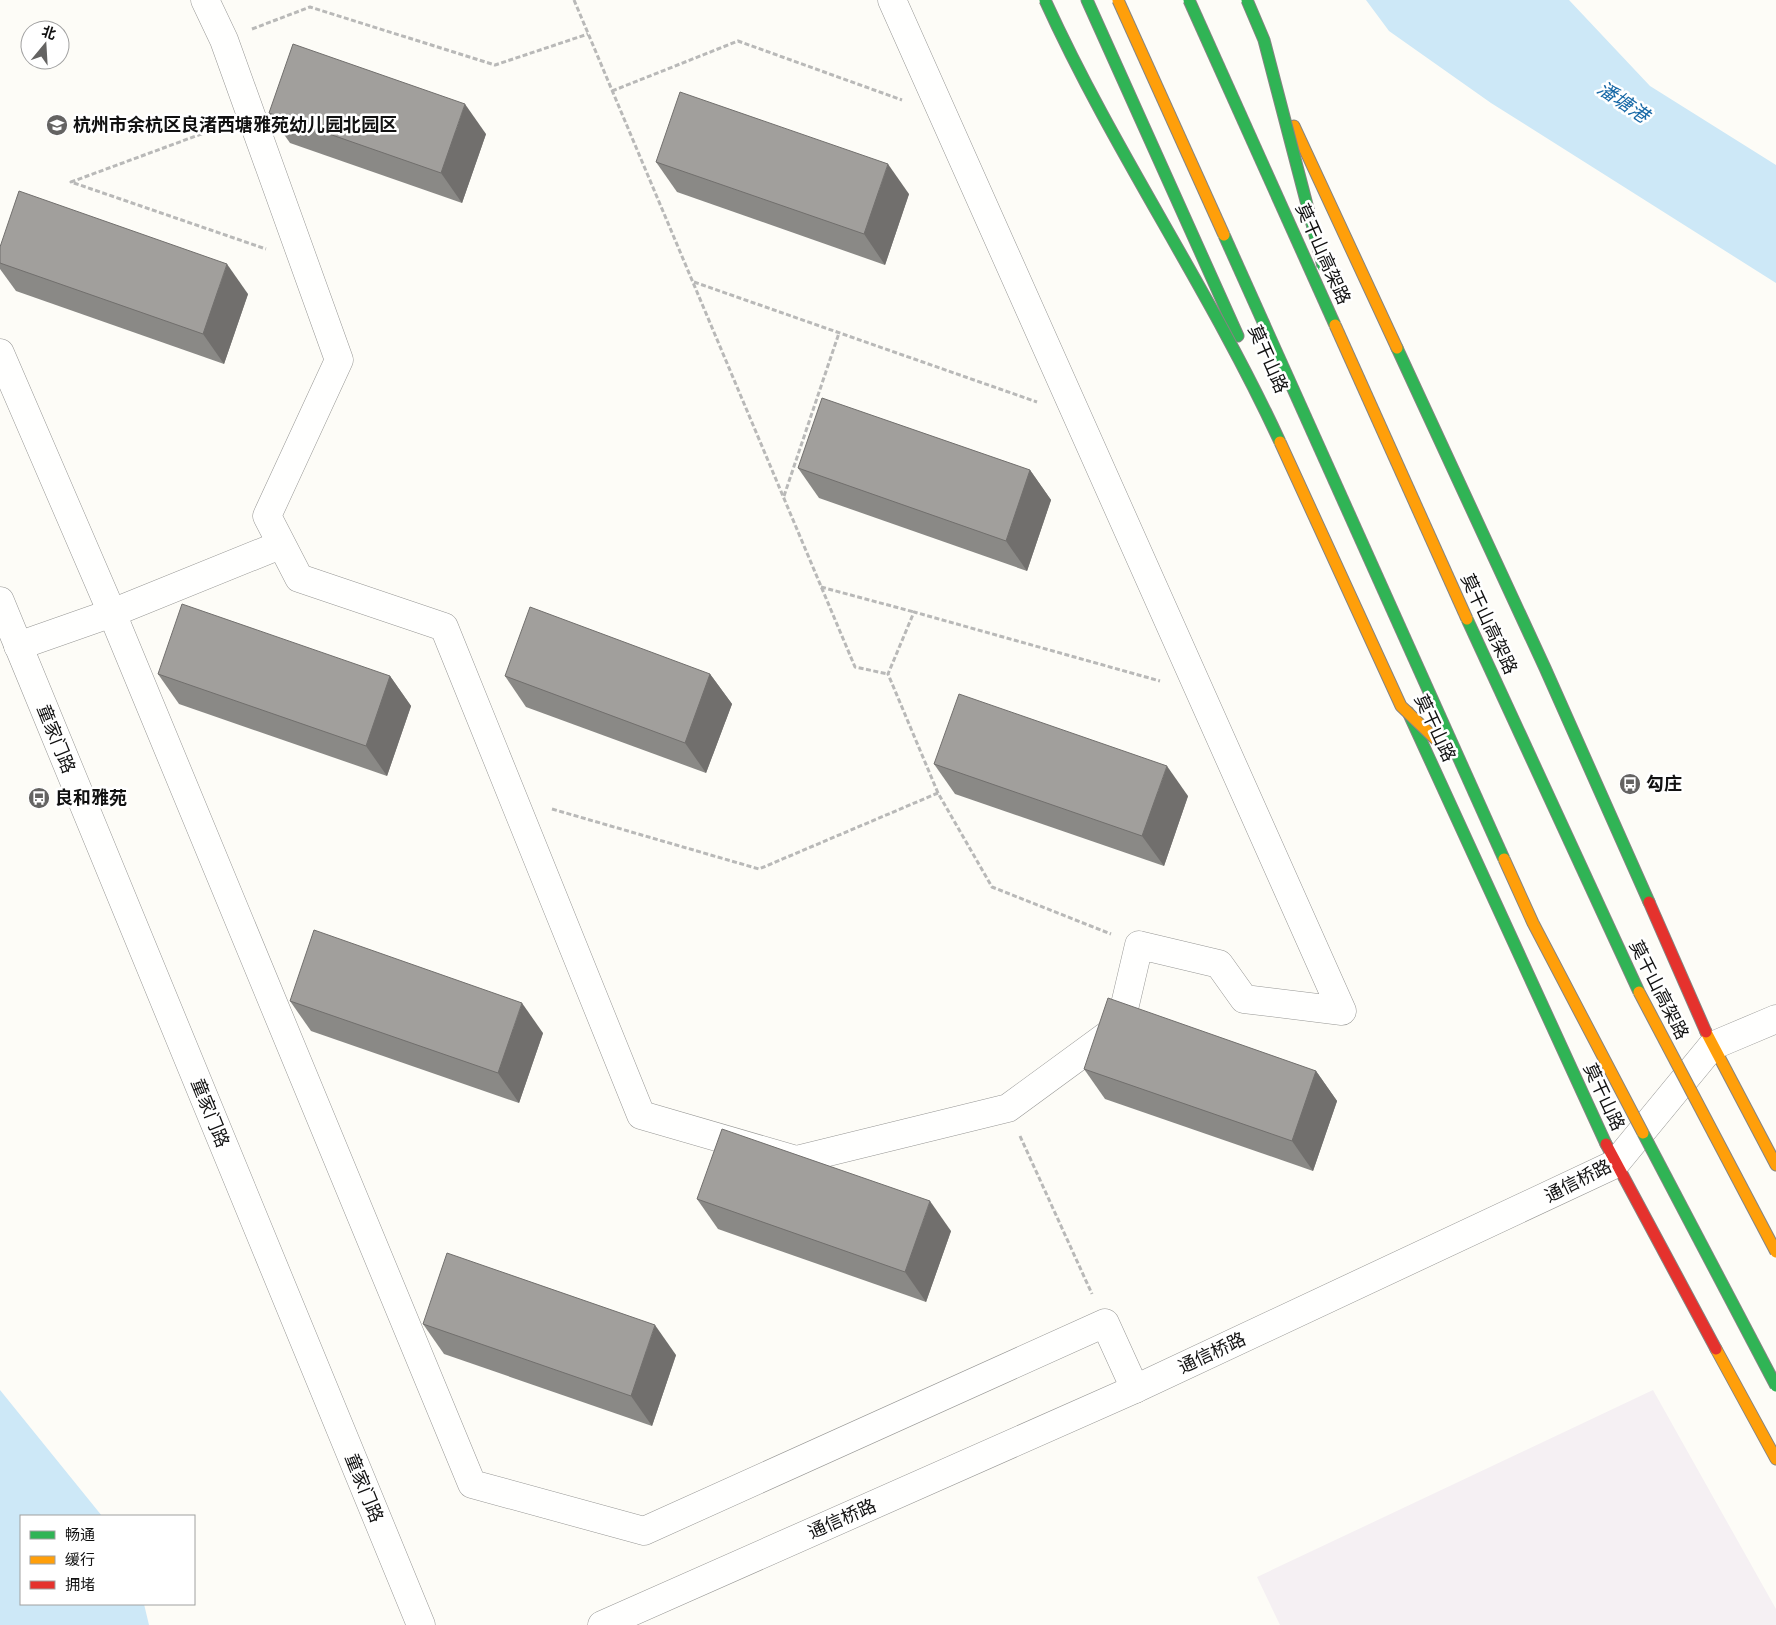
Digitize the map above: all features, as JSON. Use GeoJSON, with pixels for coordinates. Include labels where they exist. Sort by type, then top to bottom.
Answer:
{"type":"FeatureCollection","features":[{"type":"Feature","properties":{"kind":"main road"},"geometry":{"type":"LineString","coordinates":[[1045,0],[1070,55],[1120,149],[1226,335],[1264,408],[1401,706],[1460,762]]}},
{"type":"Feature","properties":{"kind":"main road","name":"莫干山路"},"geometry":{"type":"LineString","coordinates":[[1087,0],[1414,726],[1615,1164],[1776,1459]]}},
{"type":"Feature","properties":{"kind":"main road"},"geometry":{"type":"LineString","coordinates":[[1118,0],[1533,924],[1776,1386]]}},
{"type":"Feature","properties":{"kind":"main road","name":"莫干山高架路"},"geometry":{"type":"LineString","coordinates":[[1189,0],[1629,972],[1776,1252]]}},
{"type":"Feature","properties":{"kind":"main road"},"geometry":{"type":"LineString","coordinates":[[1235,0],[1545,668],[1712,1046],[1776,1165]]}},
{"type":"Feature","properties":{"kind":"main road"},"geometry":{"type":"LineString","coordinates":[[1247,0],[1264,40],[1344,345]]}},
{"type":"Feature","properties":{"kind":"street"},"geometry":{"type":"LineString","coordinates":[[206,0],[224,40],[339,360],[267,516],[280,544],[298,578],[444,627],[642,1115],[796,1160],[1008,1108],[1120,1026],[1139,945],[1219,964],[1244,998],[1342,1011],[892,0]]}},
{"type":"Feature","properties":{"kind":"street"},"geometry":{"type":"LineString","coordinates":[[0,353],[112,613],[472,1484],[644,1531],[1105,1323],[1135,1389]]}},
{"type":"Feature","properties":{"kind":"street"},"geometry":{"type":"LineString","coordinates":[[18,646],[112,613],[280,544]]}},
{"type":"Feature","properties":{"kind":"street","name":"童家门路"},"geometry":{"type":"LineString","coordinates":[[0,601],[420,1625]]}},
{"type":"Feature","properties":{"kind":"street","name":"通信桥路"},"geometry":{"type":"LineString","coordinates":[[602,1625],[1135,1389],[1615,1164],[1712,1046],[1776,1019]]}},
{"type":"Feature","properties":{"kind":"path"},"geometry":{"type":"LineString","coordinates":[[574,0],[855,667],[888,674]]}},
{"type":"Feature","properties":{"kind":"path"},"geometry":{"type":"LineString","coordinates":[[224,40],[310,7],[495,65],[588,34]]}},
{"type":"Feature","properties":{"kind":"path"},"geometry":{"type":"LineString","coordinates":[[612,91],[738,41],[943,114]]}},
{"type":"Feature","properties":{"kind":"path"},"geometry":{"type":"LineString","coordinates":[[251,115],[71,182],[304,262]]}},
{"type":"Feature","properties":{"kind":"path"},"geometry":{"type":"LineString","coordinates":[[693,282],[1077,416]]}},
{"type":"Feature","properties":{"kind":"path"},"geometry":{"type":"LineString","coordinates":[[783,497],[839,333]]}},
{"type":"Feature","properties":{"kind":"path"},"geometry":{"type":"LineString","coordinates":[[822,587],[1200,692]]}},
{"type":"Feature","properties":{"kind":"path"},"geometry":{"type":"LineString","coordinates":[[914,612],[888,674],[938,793],[992,887],[1139,945]]}},
{"type":"Feature","properties":{"kind":"path"},"geometry":{"type":"LineString","coordinates":[[513,798],[759,868],[938,793]]}},
{"type":"Feature","properties":{"kind":"path"},"geometry":{"type":"LineString","coordinates":[[1008,1108],[1105,1323]]}},
{"type":"Feature","properties":{"kind":"shaded area"},"geometry":{"type":"Polygon","coordinates":[[[1653,1390],[1776,1609],[1776,1625],[1280,1625],[1257,1577],[1653,1390]]]}},
{"type":"Feature","properties":{"kind":"water","name":"潘塘港"},"geometry":{"type":"Polygon","coordinates":[[[1366,0],[1569,0],[1650,86],[1776,165],[1776,283],[1491,103],[1389,31],[1366,0]]]}},
{"type":"Feature","properties":{"kind":"water"},"geometry":{"type":"Polygon","coordinates":[[[0,1390],[101,1515],[20,1515],[20,1605],[144,1605],[149,1625],[0,1625],[0,1390]]]}},
{"type":"Feature","properties":{"kind":"building"},"geometry":{"type":"Polygon","coordinates":[[[293,44],[465,104],[441,173],[269,113],[293,44]]]}},
{"type":"Feature","properties":{"kind":"building"},"geometry":{"type":"Polygon","coordinates":[[[680,92],[888,164],[864,234],[656,162],[680,92]]]}},
{"type":"Feature","properties":{"kind":"building"},"geometry":{"type":"Polygon","coordinates":[[[19,191],[227,264],[203,334],[0,263],[0,247],[19,191]]]}},
{"type":"Feature","properties":{"kind":"building"},"geometry":{"type":"Polygon","coordinates":[[[822,398],[1030,470],[1006,541],[798,468],[822,398]]]}},
{"type":"Feature","properties":{"kind":"building"},"geometry":{"type":"Polygon","coordinates":[[[182,604],[390,676],[366,746],[158,674],[182,604]]]}},
{"type":"Feature","properties":{"kind":"building"},"geometry":{"type":"Polygon","coordinates":[[[530,607],[710,674],[685,743],[505,676],[530,607]]]}},
{"type":"Feature","properties":{"kind":"building"},"geometry":{"type":"Polygon","coordinates":[[[959,694],[1167,766],[1142,836],[934,764],[959,694]]]}},
{"type":"Feature","properties":{"kind":"building"},"geometry":{"type":"Polygon","coordinates":[[[314,930],[522,1003],[498,1073],[290,1001],[314,930]]]}},
{"type":"Feature","properties":{"kind":"building"},"geometry":{"type":"Polygon","coordinates":[[[1108,998],[1316,1071],[1292,1141],[1084,1069],[1108,998]]]}},
{"type":"Feature","properties":{"kind":"building"},"geometry":{"type":"Polygon","coordinates":[[[722,1129],[930,1201],[905,1272],[697,1199],[722,1129]]]}},
{"type":"Feature","properties":{"kind":"building"},"geometry":{"type":"Polygon","coordinates":[[[447,1253],[655,1325],[631,1396],[423,1324],[447,1253]]]}},
{"type":"Feature","properties":{"kind":"traffic: fast"},"geometry":{"type":"LineString","coordinates":[[1045,0],[1101,112],[1223,330],[1280,442]]}},
{"type":"Feature","properties":{"kind":"traffic: fast"},"geometry":{"type":"LineString","coordinates":[[1087,0],[1238,336]]}},
{"type":"Feature","properties":{"kind":"traffic: fast"},"geometry":{"type":"LineString","coordinates":[[1189,0],[1335,325]]}},
{"type":"Feature","properties":{"kind":"traffic: fast"},"geometry":{"type":"LineString","coordinates":[[1247,0],[1264,40],[1323,266]]}},
{"type":"Feature","properties":{"kind":"traffic: fast"},"geometry":{"type":"LineString","coordinates":[[1224,235],[1504,859]]}},
{"type":"Feature","properties":{"kind":"traffic: fast"},"geometry":{"type":"LineString","coordinates":[[1397,348],[1545,668],[1649,902]]}},
{"type":"Feature","properties":{"kind":"traffic: fast"},"geometry":{"type":"LineString","coordinates":[[1467,619],[1639,992]]}},
{"type":"Feature","properties":{"kind":"traffic: fast"},"geometry":{"type":"LineString","coordinates":[[1408,712],[1606,1144]]}},
{"type":"Feature","properties":{"kind":"traffic: fast"},"geometry":{"type":"LineString","coordinates":[[1643,1133],[1776,1386]]}},
{"type":"Feature","properties":{"kind":"traffic: slow"},"geometry":{"type":"LineString","coordinates":[[1118,0],[1224,235]]}},
{"type":"Feature","properties":{"kind":"traffic: slow"},"geometry":{"type":"LineString","coordinates":[[1294,126],[1397,348]]}},
{"type":"Feature","properties":{"kind":"traffic: slow"},"geometry":{"type":"LineString","coordinates":[[1335,325],[1467,619]]}},
{"type":"Feature","properties":{"kind":"traffic: slow"},"geometry":{"type":"LineString","coordinates":[[1280,442],[1401,706],[1449,752]]}},
{"type":"Feature","properties":{"kind":"traffic: slow"},"geometry":{"type":"LineString","coordinates":[[1504,859],[1533,923],[1643,1133]]}},
{"type":"Feature","properties":{"kind":"traffic: slow"},"geometry":{"type":"LineString","coordinates":[[1639,992],[1776,1252]]}},
{"type":"Feature","properties":{"kind":"traffic: slow"},"geometry":{"type":"LineString","coordinates":[[1706,1032],[1776,1165]]}},
{"type":"Feature","properties":{"kind":"traffic: slow"},"geometry":{"type":"LineString","coordinates":[[1716,1349],[1776,1459]]}},
{"type":"Feature","properties":{"kind":"traffic: jam"},"geometry":{"type":"LineString","coordinates":[[1649,902],[1706,1032]]}},
{"type":"Feature","properties":{"kind":"traffic: jam"},"geometry":{"type":"LineString","coordinates":[[1606,1144],[1716,1349]]}},
{"type":"Feature","properties":{"kind":"place","name":"杭州市余杭区良渚西塘雅苑幼儿园北园区"},"geometry":{"type":"Point","coordinates":[57,125]}},
{"type":"Feature","properties":{"kind":"place","name":"勾庄"},"geometry":{"type":"Point","coordinates":[1630,784]}},
{"type":"Feature","properties":{"kind":"place","name":"良和雅苑"},"geometry":{"type":"Point","coordinates":[39,798]}}]}
